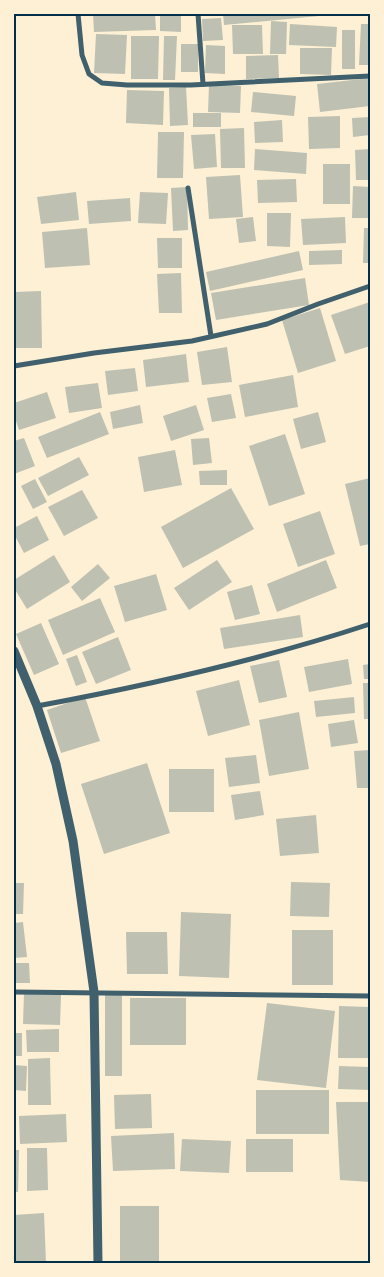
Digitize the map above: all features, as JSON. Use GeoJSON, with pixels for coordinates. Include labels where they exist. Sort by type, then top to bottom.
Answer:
{"type":"FeatureCollection","features":[{"type":"Feature","properties":{"kind":"street"},"geometry":{"type":"LineString","coordinates":[[78,14],[82,55],[88,74],[102,83],[127,85],[203,84],[370,76]]}},
{"type":"Feature","properties":{"kind":"street"},"geometry":{"type":"LineString","coordinates":[[198,14],[203,84]]}},
{"type":"Feature","properties":{"kind":"street"},"geometry":{"type":"LineString","coordinates":[[188,188],[211,336]]}},
{"type":"Feature","properties":{"kind":"street"},"geometry":{"type":"LineString","coordinates":[[14,366],[192,340],[266,324],[370,286]]}},
{"type":"Feature","properties":{"kind":"street"},"geometry":{"type":"LineString","coordinates":[[38,706],[126,690],[258,658],[370,624]]}},
{"type":"Feature","properties":{"kind":"street"},"geometry":{"type":"LineString","coordinates":[[14,651],[38,706],[56,764],[73,841],[94,992],[98,1263]]}},
{"type":"Feature","properties":{"kind":"street"},"geometry":{"type":"LineString","coordinates":[[14,992],[370,996]]}},
{"type":"Feature","properties":{"kind":"building"},"geometry":{"type":"Polygon","coordinates":[[[93,14],[155,14],[156,30],[94,32],[93,14]]]}},
{"type":"Feature","properties":{"kind":"building"},"geometry":{"type":"Polygon","coordinates":[[[160,14],[181,14],[181,32],[160,31],[160,14]]]}},
{"type":"Feature","properties":{"kind":"building"},"geometry":{"type":"Polygon","coordinates":[[[223,14],[319,14],[319,16],[224,25],[223,14]]]}},
{"type":"Feature","properties":{"kind":"building"},"geometry":{"type":"Polygon","coordinates":[[[221,18],[223,40],[203,41],[202,19],[221,18]]]}},
{"type":"Feature","properties":{"kind":"building"},"geometry":{"type":"Polygon","coordinates":[[[271,21],[287,22],[286,54],[270,54],[271,21]]]}},
{"type":"Feature","properties":{"kind":"building"},"geometry":{"type":"Polygon","coordinates":[[[290,24],[337,27],[336,47],[289,45],[290,24]]]}},
{"type":"Feature","properties":{"kind":"building"},"geometry":{"type":"Polygon","coordinates":[[[361,24],[370,24],[370,65],[359,65],[361,24]]]}},
{"type":"Feature","properties":{"kind":"building"},"geometry":{"type":"Polygon","coordinates":[[[232,25],[262,25],[263,54],[233,54],[232,25]]]}},
{"type":"Feature","properties":{"kind":"building"},"geometry":{"type":"Polygon","coordinates":[[[342,30],[355,30],[355,69],[342,69],[342,30]]]}},
{"type":"Feature","properties":{"kind":"building"},"geometry":{"type":"Polygon","coordinates":[[[96,34],[127,35],[125,74],[94,73],[96,34]]]}},
{"type":"Feature","properties":{"kind":"building"},"geometry":{"type":"Polygon","coordinates":[[[131,36],[159,36],[158,79],[131,79],[131,36]]]}},
{"type":"Feature","properties":{"kind":"building"},"geometry":{"type":"Polygon","coordinates":[[[164,36],[177,36],[175,80],[163,80],[164,36]]]}},
{"type":"Feature","properties":{"kind":"building"},"geometry":{"type":"Polygon","coordinates":[[[181,44],[198,44],[198,72],[181,72],[181,44]]]}},
{"type":"Feature","properties":{"kind":"building"},"geometry":{"type":"Polygon","coordinates":[[[206,45],[225,46],[225,74],[205,73],[206,45]]]}},
{"type":"Feature","properties":{"kind":"building"},"geometry":{"type":"Polygon","coordinates":[[[300,48],[332,48],[331,75],[300,74],[300,48]]]}},
{"type":"Feature","properties":{"kind":"building"},"geometry":{"type":"Polygon","coordinates":[[[278,55],[279,78],[246,79],[246,56],[278,55]]]}},
{"type":"Feature","properties":{"kind":"building"},"geometry":{"type":"Polygon","coordinates":[[[370,78],[370,106],[320,112],[317,84],[370,78]]]}},
{"type":"Feature","properties":{"kind":"building"},"geometry":{"type":"Polygon","coordinates":[[[209,85],[241,86],[240,113],[208,112],[209,85]]]}},
{"type":"Feature","properties":{"kind":"building"},"geometry":{"type":"Polygon","coordinates":[[[186,87],[188,125],[170,126],[169,88],[186,87]]]}},
{"type":"Feature","properties":{"kind":"building"},"geometry":{"type":"Polygon","coordinates":[[[127,90],[164,91],[163,125],[126,123],[127,90]]]}},
{"type":"Feature","properties":{"kind":"building"},"geometry":{"type":"Polygon","coordinates":[[[253,92],[296,96],[294,116],[251,112],[253,92]]]}},
{"type":"Feature","properties":{"kind":"building"},"geometry":{"type":"Polygon","coordinates":[[[193,113],[221,113],[221,127],[193,127],[193,113]]]}},
{"type":"Feature","properties":{"kind":"building"},"geometry":{"type":"Polygon","coordinates":[[[340,116],[340,148],[309,149],[308,117],[340,116]]]}},
{"type":"Feature","properties":{"kind":"building"},"geometry":{"type":"Polygon","coordinates":[[[370,117],[370,135],[353,137],[352,118],[370,117]]]}},
{"type":"Feature","properties":{"kind":"building"},"geometry":{"type":"Polygon","coordinates":[[[282,120],[283,142],[255,143],[254,122],[282,120]]]}},
{"type":"Feature","properties":{"kind":"building"},"geometry":{"type":"Polygon","coordinates":[[[244,128],[245,168],[221,168],[220,129],[244,128]]]}},
{"type":"Feature","properties":{"kind":"building"},"geometry":{"type":"Polygon","coordinates":[[[158,132],[184,132],[183,178],[157,178],[158,132]]]}},
{"type":"Feature","properties":{"kind":"building"},"geometry":{"type":"Polygon","coordinates":[[[215,134],[217,167],[194,169],[191,135],[215,134]]]}},
{"type":"Feature","properties":{"kind":"building"},"geometry":{"type":"Polygon","coordinates":[[[255,149],[307,153],[306,174],[254,170],[255,149]]]}},
{"type":"Feature","properties":{"kind":"building"},"geometry":{"type":"Polygon","coordinates":[[[370,149],[370,180],[356,180],[355,150],[370,149]]]}},
{"type":"Feature","properties":{"kind":"building"},"geometry":{"type":"Polygon","coordinates":[[[323,164],[350,164],[350,204],[323,204],[323,164]]]}},
{"type":"Feature","properties":{"kind":"building"},"geometry":{"type":"Polygon","coordinates":[[[240,175],[243,217],[209,219],[206,177],[240,175]]]}},
{"type":"Feature","properties":{"kind":"building"},"geometry":{"type":"Polygon","coordinates":[[[296,179],[297,202],[258,203],[257,180],[296,179]]]}},
{"type":"Feature","properties":{"kind":"building"},"geometry":{"type":"Polygon","coordinates":[[[353,186],[370,187],[370,218],[352,218],[353,186]]]}},
{"type":"Feature","properties":{"kind":"building"},"geometry":{"type":"Polygon","coordinates":[[[187,187],[188,230],[173,231],[171,188],[187,187]]]}},
{"type":"Feature","properties":{"kind":"building"},"geometry":{"type":"Polygon","coordinates":[[[76,192],[79,220],[41,224],[37,197],[76,192]]]}},
{"type":"Feature","properties":{"kind":"building"},"geometry":{"type":"Polygon","coordinates":[[[140,192],[168,193],[166,224],[138,223],[140,192]]]}},
{"type":"Feature","properties":{"kind":"building"},"geometry":{"type":"Polygon","coordinates":[[[130,198],[131,221],[89,224],[87,201],[130,198]]]}},
{"type":"Feature","properties":{"kind":"building"},"geometry":{"type":"Polygon","coordinates":[[[267,213],[291,213],[290,247],[267,246],[267,213]]]}},
{"type":"Feature","properties":{"kind":"building"},"geometry":{"type":"Polygon","coordinates":[[[253,217],[256,241],[239,243],[236,219],[253,217]]]}},
{"type":"Feature","properties":{"kind":"building"},"geometry":{"type":"Polygon","coordinates":[[[345,217],[346,243],[303,245],[301,219],[345,217]]]}},
{"type":"Feature","properties":{"kind":"building"},"geometry":{"type":"Polygon","coordinates":[[[87,228],[90,265],[45,268],[42,232],[87,228]]]}},
{"type":"Feature","properties":{"kind":"building"},"geometry":{"type":"Polygon","coordinates":[[[364,228],[370,228],[370,263],[363,263],[364,228]]]}},
{"type":"Feature","properties":{"kind":"building"},"geometry":{"type":"Polygon","coordinates":[[[157,238],[182,238],[182,268],[158,268],[157,238]]]}},
{"type":"Feature","properties":{"kind":"building"},"geometry":{"type":"Polygon","coordinates":[[[342,250],[342,264],[309,265],[309,251],[342,250]]]}},
{"type":"Feature","properties":{"kind":"building"},"geometry":{"type":"Polygon","coordinates":[[[299,251],[303,270],[210,291],[206,272],[299,251]]]}},
{"type":"Feature","properties":{"kind":"building"},"geometry":{"type":"Polygon","coordinates":[[[181,273],[182,313],[159,313],[157,274],[181,273]]]}},
{"type":"Feature","properties":{"kind":"building"},"geometry":{"type":"Polygon","coordinates":[[[305,278],[309,305],[216,320],[211,293],[305,278]]]}},
{"type":"Feature","properties":{"kind":"building"},"geometry":{"type":"Polygon","coordinates":[[[41,291],[42,348],[14,348],[14,292],[41,291]]]}},
{"type":"Feature","properties":{"kind":"building"},"geometry":{"type":"Polygon","coordinates":[[[370,302],[370,346],[345,354],[331,315],[370,302]]]}},
{"type":"Feature","properties":{"kind":"building"},"geometry":{"type":"Polygon","coordinates":[[[320,308],[336,361],[298,373],[282,320],[320,308]]]}},
{"type":"Feature","properties":{"kind":"building"},"geometry":{"type":"Polygon","coordinates":[[[227,347],[232,382],[202,385],[197,352],[227,347]]]}},
{"type":"Feature","properties":{"kind":"building"},"geometry":{"type":"Polygon","coordinates":[[[186,354],[189,382],[146,387],[143,360],[186,354]]]}},
{"type":"Feature","properties":{"kind":"building"},"geometry":{"type":"Polygon","coordinates":[[[135,368],[138,391],[108,395],[105,371],[135,368]]]}},
{"type":"Feature","properties":{"kind":"building"},"geometry":{"type":"Polygon","coordinates":[[[293,375],[298,407],[245,417],[239,385],[293,375]]]}},
{"type":"Feature","properties":{"kind":"building"},"geometry":{"type":"Polygon","coordinates":[[[98,383],[102,408],[69,413],[65,387],[98,383]]]}},
{"type":"Feature","properties":{"kind":"building"},"geometry":{"type":"Polygon","coordinates":[[[47,392],[56,418],[19,430],[14,415],[14,403],[47,392]]]}},
{"type":"Feature","properties":{"kind":"building"},"geometry":{"type":"Polygon","coordinates":[[[231,394],[236,418],[212,422],[207,398],[231,394]]]}},
{"type":"Feature","properties":{"kind":"building"},"geometry":{"type":"Polygon","coordinates":[[[140,405],[143,423],[113,429],[110,412],[140,405]]]}},
{"type":"Feature","properties":{"kind":"building"},"geometry":{"type":"Polygon","coordinates":[[[196,405],[204,430],[171,441],[163,416],[196,405]]]}},
{"type":"Feature","properties":{"kind":"building"},"geometry":{"type":"Polygon","coordinates":[[[100,412],[109,434],[47,458],[38,437],[100,412]]]}},
{"type":"Feature","properties":{"kind":"building"},"geometry":{"type":"Polygon","coordinates":[[[318,412],[326,442],[301,449],[293,419],[318,412]]]}},
{"type":"Feature","properties":{"kind":"building"},"geometry":{"type":"Polygon","coordinates":[[[285,434],[305,494],[269,506],[249,446],[285,434]]]}},
{"type":"Feature","properties":{"kind":"building"},"geometry":{"type":"Polygon","coordinates":[[[24,438],[35,466],[14,474],[14,441],[24,438]]]}},
{"type":"Feature","properties":{"kind":"building"},"geometry":{"type":"Polygon","coordinates":[[[209,438],[212,463],[193,465],[191,439],[209,438]]]}},
{"type":"Feature","properties":{"kind":"building"},"geometry":{"type":"Polygon","coordinates":[[[175,450],[182,485],[144,492],[138,457],[175,450]]]}},
{"type":"Feature","properties":{"kind":"building"},"geometry":{"type":"Polygon","coordinates":[[[79,457],[89,475],[48,496],[38,478],[79,457]]]}},
{"type":"Feature","properties":{"kind":"building"},"geometry":{"type":"Polygon","coordinates":[[[227,470],[227,485],[200,485],[199,471],[227,470]]]}},
{"type":"Feature","properties":{"kind":"building"},"geometry":{"type":"Polygon","coordinates":[[[370,478],[370,544],[360,546],[345,484],[370,478]]]}},
{"type":"Feature","properties":{"kind":"building"},"geometry":{"type":"Polygon","coordinates":[[[35,479],[47,502],[33,509],[21,486],[35,479]]]}},
{"type":"Feature","properties":{"kind":"building"},"geometry":{"type":"Polygon","coordinates":[[[231,488],[254,529],[183,568],[161,527],[231,488]]]}},
{"type":"Feature","properties":{"kind":"building"},"geometry":{"type":"Polygon","coordinates":[[[82,490],[98,518],[64,536],[48,507],[82,490]]]}},
{"type":"Feature","properties":{"kind":"building"},"geometry":{"type":"Polygon","coordinates":[[[320,511],[335,554],[298,567],[283,524],[320,511]]]}},
{"type":"Feature","properties":{"kind":"building"},"geometry":{"type":"Polygon","coordinates":[[[37,516],[49,540],[24,553],[14,534],[14,528],[37,516]]]}},
{"type":"Feature","properties":{"kind":"building"},"geometry":{"type":"Polygon","coordinates":[[[54,555],[70,582],[27,609],[14,588],[14,580],[54,555]]]}},
{"type":"Feature","properties":{"kind":"building"},"geometry":{"type":"Polygon","coordinates":[[[217,560],[232,582],[189,610],[174,588],[217,560]]]}},
{"type":"Feature","properties":{"kind":"building"},"geometry":{"type":"Polygon","coordinates":[[[326,560],[337,588],[277,612],[267,584],[326,560]]]}},
{"type":"Feature","properties":{"kind":"building"},"geometry":{"type":"Polygon","coordinates":[[[98,564],[110,578],[82,601],[71,587],[98,564]]]}},
{"type":"Feature","properties":{"kind":"building"},"geometry":{"type":"Polygon","coordinates":[[[156,574],[167,610],[125,622],[114,586],[156,574]]]}},
{"type":"Feature","properties":{"kind":"building"},"geometry":{"type":"Polygon","coordinates":[[[252,585],[260,614],[235,620],[227,592],[252,585]]]}},
{"type":"Feature","properties":{"kind":"building"},"geometry":{"type":"Polygon","coordinates":[[[100,598],[115,632],[63,655],[48,620],[100,598]]]}},
{"type":"Feature","properties":{"kind":"building"},"geometry":{"type":"Polygon","coordinates":[[[300,615],[303,637],[224,649],[220,628],[300,615]]]}},
{"type":"Feature","properties":{"kind":"building"},"geometry":{"type":"Polygon","coordinates":[[[41,623],[59,664],[34,675],[16,634],[41,623]]]}},
{"type":"Feature","properties":{"kind":"building"},"geometry":{"type":"Polygon","coordinates":[[[118,637],[131,670],[96,684],[82,652],[118,637]]]}},
{"type":"Feature","properties":{"kind":"building"},"geometry":{"type":"Polygon","coordinates":[[[77,655],[87,682],[76,686],[66,659],[77,655]]]}},
{"type":"Feature","properties":{"kind":"building"},"geometry":{"type":"Polygon","coordinates":[[[348,659],[352,684],[309,692],[304,667],[348,659]]]}},
{"type":"Feature","properties":{"kind":"building"},"geometry":{"type":"Polygon","coordinates":[[[279,660],[287,697],[259,703],[250,666],[279,660]]]}},
{"type":"Feature","properties":{"kind":"building"},"geometry":{"type":"Polygon","coordinates":[[[370,664],[370,679],[364,679],[363,665],[370,664]]]}},
{"type":"Feature","properties":{"kind":"building"},"geometry":{"type":"Polygon","coordinates":[[[239,680],[250,725],[208,736],[196,691],[239,680]]]}},
{"type":"Feature","properties":{"kind":"building"},"geometry":{"type":"Polygon","coordinates":[[[363,683],[370,683],[370,719],[364,719],[363,683]]]}},
{"type":"Feature","properties":{"kind":"building"},"geometry":{"type":"Polygon","coordinates":[[[85,697],[100,741],[61,753],[47,710],[85,697]]]}},
{"type":"Feature","properties":{"kind":"building"},"geometry":{"type":"Polygon","coordinates":[[[354,697],[355,713],[316,717],[314,701],[354,697]]]}},
{"type":"Feature","properties":{"kind":"building"},"geometry":{"type":"Polygon","coordinates":[[[299,712],[309,769],[269,776],[259,720],[299,712]]]}},
{"type":"Feature","properties":{"kind":"building"},"geometry":{"type":"Polygon","coordinates":[[[354,720],[358,743],[331,747],[328,724],[354,720]]]}},
{"type":"Feature","properties":{"kind":"building"},"geometry":{"type":"Polygon","coordinates":[[[370,750],[370,788],[357,788],[354,751],[370,750]]]}},
{"type":"Feature","properties":{"kind":"building"},"geometry":{"type":"Polygon","coordinates":[[[256,755],[260,783],[229,787],[225,758],[256,755]]]}},
{"type":"Feature","properties":{"kind":"building"},"geometry":{"type":"Polygon","coordinates":[[[147,763],[170,833],[104,854],[81,784],[147,763]]]}},
{"type":"Feature","properties":{"kind":"building"},"geometry":{"type":"Polygon","coordinates":[[[169,769],[214,769],[214,812],[169,812],[169,769]]]}},
{"type":"Feature","properties":{"kind":"building"},"geometry":{"type":"Polygon","coordinates":[[[260,791],[264,815],[235,820],[231,795],[260,791]]]}},
{"type":"Feature","properties":{"kind":"building"},"geometry":{"type":"Polygon","coordinates":[[[316,815],[319,853],[280,856],[276,819],[316,815]]]}},
{"type":"Feature","properties":{"kind":"building"},"geometry":{"type":"Polygon","coordinates":[[[291,882],[330,883],[329,917],[290,916],[291,882]]]}},
{"type":"Feature","properties":{"kind":"building"},"geometry":{"type":"Polygon","coordinates":[[[14,883],[24,883],[23,914],[14,914],[14,883]]]}},
{"type":"Feature","properties":{"kind":"building"},"geometry":{"type":"Polygon","coordinates":[[[181,912],[231,914],[229,978],[179,976],[181,912]]]}},
{"type":"Feature","properties":{"kind":"building"},"geometry":{"type":"Polygon","coordinates":[[[23,922],[27,957],[14,958],[14,923],[23,922]]]}},
{"type":"Feature","properties":{"kind":"building"},"geometry":{"type":"Polygon","coordinates":[[[292,930],[333,930],[333,985],[292,985],[292,930]]]}},
{"type":"Feature","properties":{"kind":"building"},"geometry":{"type":"Polygon","coordinates":[[[126,932],[167,932],[168,974],[127,974],[126,932]]]}},
{"type":"Feature","properties":{"kind":"building"},"geometry":{"type":"Polygon","coordinates":[[[14,963],[29,963],[30,983],[14,983],[14,963]]]}},
{"type":"Feature","properties":{"kind":"building"},"geometry":{"type":"Polygon","coordinates":[[[24,994],[61,995],[60,1025],[23,1024],[24,994]]]}},
{"type":"Feature","properties":{"kind":"building"},"geometry":{"type":"Polygon","coordinates":[[[105,995],[122,995],[122,1076],[105,1076],[105,995]]]}},
{"type":"Feature","properties":{"kind":"building"},"geometry":{"type":"Polygon","coordinates":[[[130,998],[186,998],[186,1045],[130,1045],[130,998]]]}},
{"type":"Feature","properties":{"kind":"building"},"geometry":{"type":"Polygon","coordinates":[[[267,1003],[335,1011],[326,1088],[257,1080],[267,1003]]]}},
{"type":"Feature","properties":{"kind":"building"},"geometry":{"type":"Polygon","coordinates":[[[339,1006],[370,1007],[370,1058],[338,1058],[339,1006]]]}},
{"type":"Feature","properties":{"kind":"building"},"geometry":{"type":"Polygon","coordinates":[[[59,1029],[59,1052],[27,1052],[26,1030],[59,1029]]]}},
{"type":"Feature","properties":{"kind":"building"},"geometry":{"type":"Polygon","coordinates":[[[14,1033],[22,1033],[22,1056],[14,1056],[14,1033]]]}},
{"type":"Feature","properties":{"kind":"building"},"geometry":{"type":"Polygon","coordinates":[[[50,1058],[51,1105],[28,1105],[28,1059],[50,1058]]]}},
{"type":"Feature","properties":{"kind":"building"},"geometry":{"type":"Polygon","coordinates":[[[14,1065],[27,1066],[26,1091],[14,1090],[14,1065]]]}},
{"type":"Feature","properties":{"kind":"building"},"geometry":{"type":"Polygon","coordinates":[[[339,1066],[370,1067],[370,1090],[338,1089],[339,1066]]]}},
{"type":"Feature","properties":{"kind":"building"},"geometry":{"type":"Polygon","coordinates":[[[256,1090],[329,1090],[329,1134],[256,1134],[256,1090]]]}},
{"type":"Feature","properties":{"kind":"building"},"geometry":{"type":"Polygon","coordinates":[[[151,1094],[152,1128],[115,1129],[114,1095],[151,1094]]]}},
{"type":"Feature","properties":{"kind":"building"},"geometry":{"type":"Polygon","coordinates":[[[336,1102],[370,1102],[370,1182],[340,1180],[336,1102]]]}},
{"type":"Feature","properties":{"kind":"building"},"geometry":{"type":"Polygon","coordinates":[[[66,1114],[67,1142],[20,1144],[19,1116],[66,1114]]]}},
{"type":"Feature","properties":{"kind":"building"},"geometry":{"type":"Polygon","coordinates":[[[174,1133],[175,1169],[113,1171],[111,1136],[174,1133]]]}},
{"type":"Feature","properties":{"kind":"building"},"geometry":{"type":"Polygon","coordinates":[[[182,1139],[231,1141],[229,1173],[180,1171],[182,1139]]]}},
{"type":"Feature","properties":{"kind":"building"},"geometry":{"type":"Polygon","coordinates":[[[246,1139],[293,1139],[293,1172],[246,1172],[246,1139]]]}},
{"type":"Feature","properties":{"kind":"building"},"geometry":{"type":"Polygon","coordinates":[[[27,1148],[47,1148],[48,1190],[27,1191],[27,1148]]]}},
{"type":"Feature","properties":{"kind":"building"},"geometry":{"type":"Polygon","coordinates":[[[14,1150],[19,1150],[18,1192],[14,1192],[14,1150]]]}},
{"type":"Feature","properties":{"kind":"building"},"geometry":{"type":"Polygon","coordinates":[[[120,1206],[159,1206],[159,1263],[120,1263],[120,1206]]]}},
{"type":"Feature","properties":{"kind":"building"},"geometry":{"type":"Polygon","coordinates":[[[44,1213],[46,1263],[14,1263],[14,1215],[44,1213]]]}}]}
